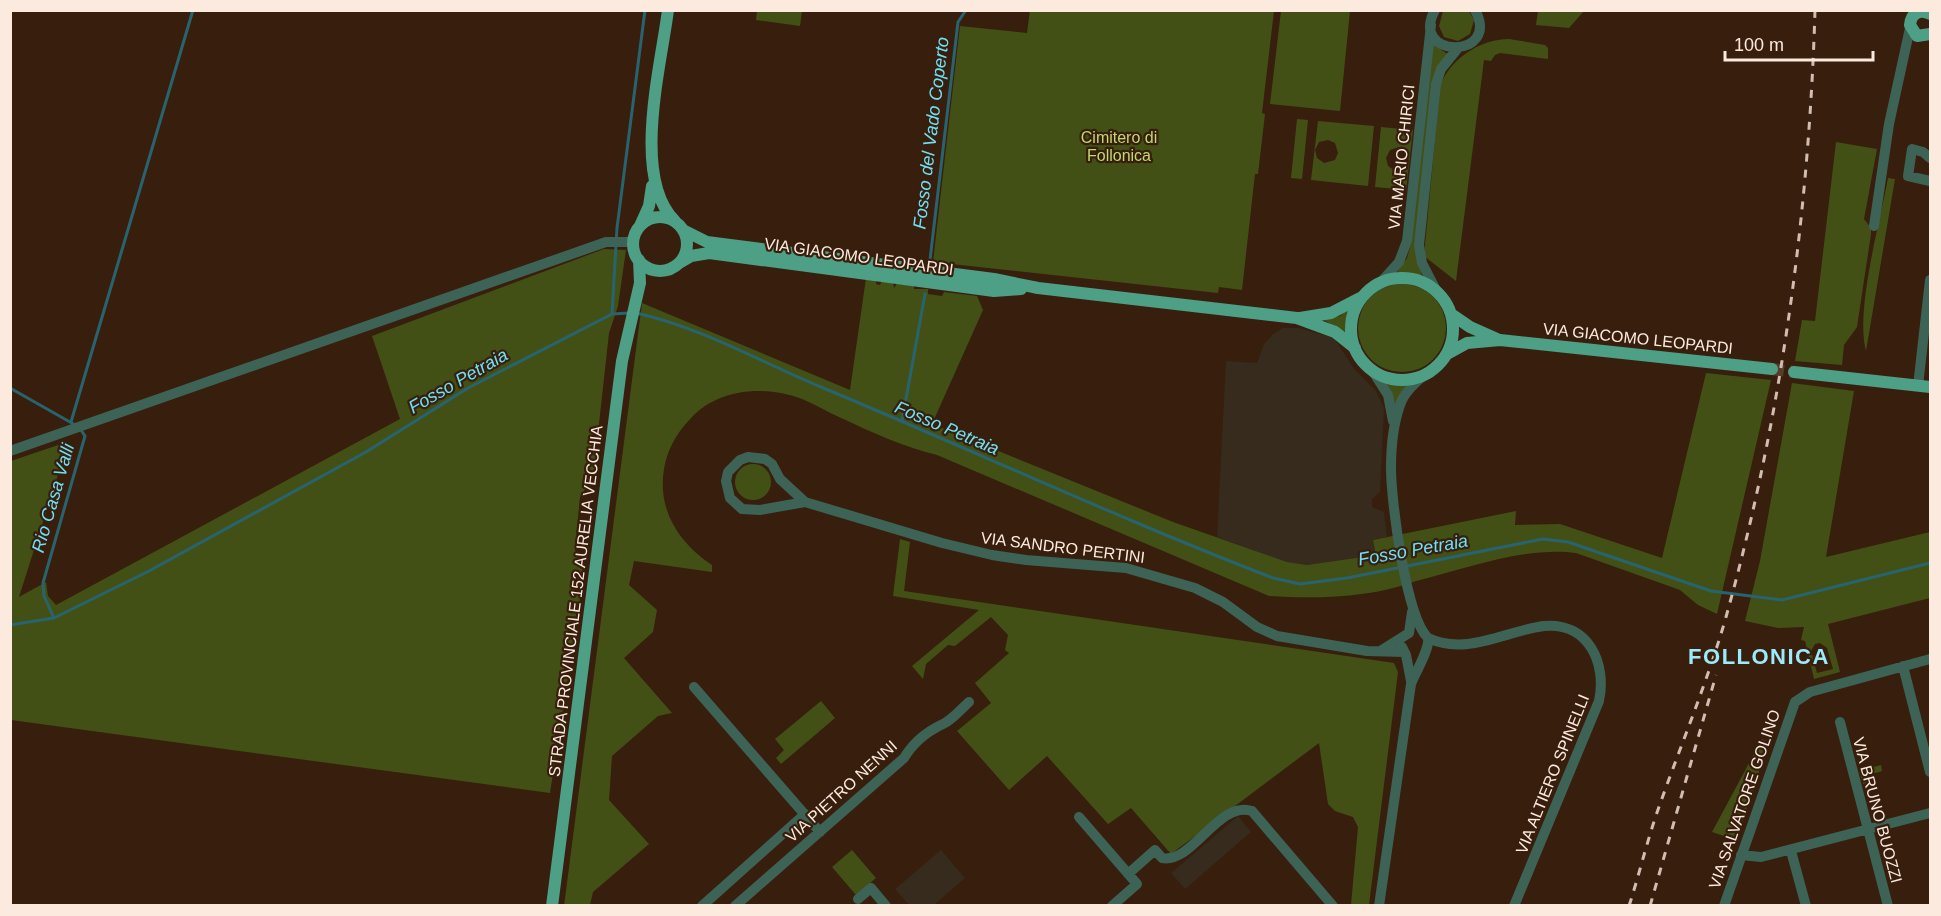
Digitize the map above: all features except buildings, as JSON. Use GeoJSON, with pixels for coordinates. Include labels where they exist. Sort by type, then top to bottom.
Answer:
{"type":"FeatureCollection","features":[{"type":"Feature","properties":{"kind":"main road"},"geometry":{"type":"LineString","coordinates":[[629,242],[649,206],[653,176],[654,116],[668,10]]}},
{"type":"Feature","properties":{"kind":"main road"},"geometry":{"type":"LineString","coordinates":[[1922,12],[1908,20],[1926,38]]}},
{"type":"Feature","properties":{"kind":"main road"},"geometry":{"type":"LineString","coordinates":[[653,176],[660,203],[679,226],[686,250],[679,263]]}},
{"type":"Feature","properties":{"kind":"main road"},"geometry":{"type":"LineString","coordinates":[[639,227],[656,218],[679,226]]}},
{"type":"Feature","properties":{"kind":"main road","name":"VIA GIACOMO LEOPARDI"},"geometry":{"type":"LineString","coordinates":[[679,226],[707,242],[994,279],[1038,288],[1297,318],[1331,314],[1363,296],[1380,283],[1395,278],[1410,278],[1424,282],[1436,290],[1451,314],[1470,327],[1500,340]]}},
{"type":"Feature","properties":{"kind":"main road","name":"STRADA PROVINCIALE 152 AURELIA VECCHIA"},"geometry":{"type":"LineString","coordinates":[[552,906],[627,335],[640,280],[639,260],[629,242]]}},
{"type":"Feature","properties":{"kind":"main road","name":"VIA GIACOMO LEOPARDI"},"geometry":{"type":"LineString","coordinates":[[679,263],[691,256],[709,253],[994,291],[1038,288]]}},
{"type":"Feature","properties":{"kind":"main road"},"geometry":{"type":"LineString","coordinates":[[639,260],[653,270],[665,270]]}},
{"type":"Feature","properties":{"kind":"main road","name":"STRADA PROVINCIALE 152 AURELIA VECCHIA"},"geometry":{"type":"LineString","coordinates":[[635,301],[650,282],[665,270],[679,263]]}},
{"type":"Feature","properties":{"kind":"main road"},"geometry":{"type":"LineString","coordinates":[[1355,348],[1352,321],[1363,296]]}},
{"type":"Feature","properties":{"kind":"main road"},"geometry":{"type":"LineString","coordinates":[[1447,354],[1453,334],[1451,314]]}},
{"type":"Feature","properties":{"kind":"main road","name":"VIA GIACOMO LEOPARDI"},"geometry":{"type":"LineString","coordinates":[[1297,318],[1335,332],[1355,348],[1372,370]]}},
{"type":"Feature","properties":{"kind":"main road","name":"VIA GIACOMO LEOPARDI"},"geometry":{"type":"LineString","coordinates":[[1423,376],[1439,364],[1447,354],[1467,343],[1500,340],[1773,369]]}},
{"type":"Feature","properties":{"kind":"main road"},"geometry":{"type":"LineString","coordinates":[[1372,370],[1394,379],[1423,376]]}},
{"type":"Feature","properties":{"kind":"main road"},"geometry":{"type":"LineString","coordinates":[[1794,372],[1924,386]]}},
{"type":"Feature","properties":{"kind":"street","name":"VIA MARIO CHIRICI"},"geometry":{"type":"LineString","coordinates":[[1432,16],[1440,43],[1448,48],[1458,48],[1471,43],[1477,35],[1480,25],[1476,10]]}},
{"type":"Feature","properties":{"kind":"street","name":"VIA MARIO CHIRICI"},"geometry":{"type":"LineString","coordinates":[[1380,283],[1400,262],[1407,241],[1432,16]]}},
{"type":"Feature","properties":{"kind":"street"},"geometry":{"type":"LineString","coordinates":[[1874,226],[1908,20]]}},
{"type":"Feature","properties":{"kind":"street"},"geometry":{"type":"LineString","coordinates":[[1903,51],[1926,38]]}},
{"type":"Feature","properties":{"kind":"street","name":"VIA MARIO CHIRICI"},"geometry":{"type":"LineString","coordinates":[[1436,290],[1422,263],[1420,236],[1436,84],[1441,69],[1458,48]]}},
{"type":"Feature","properties":{"kind":"street"},"geometry":{"type":"LineString","coordinates":[[1930,158],[1923,152],[1912,149],[1908,176],[1930,181]]}},
{"type":"Feature","properties":{"kind":"street"},"geometry":{"type":"LineString","coordinates":[[10,451],[606,242],[629,242]]}},
{"type":"Feature","properties":{"kind":"street"},"geometry":{"type":"LineString","coordinates":[[1924,386],[1930,280]]}},
{"type":"Feature","properties":{"kind":"street"},"geometry":{"type":"LineString","coordinates":[[1372,370],[1388,395],[1394,429]]}},
{"type":"Feature","properties":{"kind":"street"},"geometry":{"type":"LineString","coordinates":[[1380,906],[1411,684],[1428,647],[1413,609],[1408,587],[1391,480],[1394,429],[1403,399],[1423,376]]}},
{"type":"Feature","properties":{"kind":"street","name":"VIA SANDRO PERTINI"},"geometry":{"type":"LineString","coordinates":[[805,502],[760,510],[742,509],[730,498],[726,489],[728,472],[733,465],[748,457],[765,459],[772,464],[780,479],[805,502],[942,543],[992,555],[1026,560],[1114,566],[1164,577],[1211,595],[1257,627],[1277,636],[1378,652],[1405,653]]}},
{"type":"Feature","properties":{"kind":"street"},"geometry":{"type":"LineString","coordinates":[[1411,684],[1405,653],[1406,635],[1413,609]]}},
{"type":"Feature","properties":{"kind":"street","name":"VIA ALTIERO SPINELLI"},"geometry":{"type":"LineString","coordinates":[[1425,636],[1446,645],[1471,644],[1546,626],[1564,628],[1579,634],[1592,646],[1600,662],[1602,682],[1599,702],[1514,906]]}},
{"type":"Feature","properties":{"kind":"street"},"geometry":{"type":"LineString","coordinates":[[1378,652],[1406,635],[1425,636]]}},
{"type":"Feature","properties":{"kind":"street"},"geometry":{"type":"LineString","coordinates":[[1405,653],[1414,658],[1422,656]]}},
{"type":"Feature","properties":{"kind":"street","name":"VIA SALVATORE GOLINO"},"geometry":{"type":"LineString","coordinates":[[1724,906],[1795,702],[1810,692],[1930,659]]}},
{"type":"Feature","properties":{"kind":"street"},"geometry":{"type":"LineString","coordinates":[[1903,666],[1930,772]]}},
{"type":"Feature","properties":{"kind":"street"},"geometry":{"type":"LineString","coordinates":[[694,687],[820,832]]}},
{"type":"Feature","properties":{"kind":"street","name":"VIA PIETRO NENNI"},"geometry":{"type":"LineString","coordinates":[[735,906],[904,758],[910,749],[936,726],[944,724],[969,702]]}},
{"type":"Feature","properties":{"kind":"street","name":"VIA BRUNO BUOZZI"},"geometry":{"type":"LineString","coordinates":[[1840,722],[1888,906]]}},
{"type":"Feature","properties":{"kind":"street"},"geometry":{"type":"LineString","coordinates":[[1128,874],[1155,850],[1162,858],[1176,857],[1229,814],[1242,809],[1252,811],[1333,906]]}},
{"type":"Feature","properties":{"kind":"street"},"geometry":{"type":"LineString","coordinates":[[1741,855],[1758,858],[1930,813]]}},
{"type":"Feature","properties":{"kind":"street","name":"VIA PIETRO NENNI"},"geometry":{"type":"LineString","coordinates":[[702,906],[805,814]]}},
{"type":"Feature","properties":{"kind":"street"},"geometry":{"type":"LineString","coordinates":[[1079,817],[1137,884],[1112,906]]}},
{"type":"Feature","properties":{"kind":"street"},"geometry":{"type":"LineString","coordinates":[[1791,850],[1806,906]]}},
{"type":"Feature","properties":{"kind":"street"},"geometry":{"type":"LineString","coordinates":[[858,900],[871,888],[886,906]]}},
{"type":"Feature","properties":{"kind":"shaded area"},"geometry":{"type":"Polygon","coordinates":[[[1283,328],[1299,328],[1334,338],[1355,370],[1376,391],[1384,408],[1380,492],[1372,499],[1372,507],[1384,512],[1387,537],[1373,540],[1376,555],[1307,565],[1287,562],[1217,537],[1226,361],[1257,363],[1264,344],[1273,334],[1283,328]]]}},
{"type":"Feature","properties":{"kind":"shaded area"},"geometry":{"type":"Polygon","coordinates":[[[1238,816],[1251,832],[1185,889],[1171,873],[1238,816]]]}},
{"type":"Feature","properties":{"kind":"shaded area"},"geometry":{"type":"Polygon","coordinates":[[[941,850],[965,878],[934,905],[909,905],[895,889],[941,850]]]}},
{"type":"Feature","properties":{"kind":"green space","name":"Cimitero di Follonica"},"geometry":{"type":"Polygon","coordinates":[[[1030,10],[1274,11],[1262,113],[1265,114],[1258,174],[1255,174],[1242,290],[1219,287],[1218,293],[933,262],[960,26],[1027,33],[1030,10]]]}},
{"type":"Feature","properties":{"kind":"green space"},"geometry":{"type":"Polygon","coordinates":[[[1538,10],[1584,11],[1569,28],[1536,25],[1538,10]]]}},
{"type":"Feature","properties":{"kind":"green space"},"geometry":{"type":"Polygon","coordinates":[[[757,11],[802,11],[800,26],[756,20],[757,11]]]}},
{"type":"Feature","properties":{"kind":"green space"},"geometry":{"type":"Polygon","coordinates":[[[1281,11],[1350,11],[1340,111],[1270,104],[1281,11]]]}},
{"type":"Feature","properties":{"kind":"green space"},"geometry":{"type":"Polygon","coordinates":[[[1443,11],[1469,11],[1474,20],[1470,34],[1458,41],[1444,37],[1439,26],[1443,11]]]}},
{"type":"Feature","properties":{"kind":"green space"},"geometry":{"type":"Polygon","coordinates":[[[1509,39],[1545,45],[1548,48],[1548,59],[1500,53],[1495,55],[1491,61],[1484,60],[1456,281],[1424,256],[1440,86],[1451,67],[1467,52],[1487,43],[1509,39]]]}},
{"type":"Feature","properties":{"kind":"green space"},"geometry":{"type":"Polygon","coordinates":[[[1431,43],[1449,55],[1444,59],[1416,239],[1422,276],[1397,272],[1407,258],[1411,244],[1431,43]]]}},
{"type":"Feature","properties":{"kind":"green space"},"geometry":{"type":"Polygon","coordinates":[[[1297,119],[1308,120],[1302,179],[1291,178],[1297,119]]]}},
{"type":"Feature","properties":{"kind":"green space"},"geometry":{"type":"Polygon","coordinates":[[[1318,121],[1374,126],[1368,186],[1311,180],[1318,121]],[[1328,140],[1319,142],[1315,150],[1317,158],[1324,163],[1335,160],[1338,153],[1335,143],[1328,140]]]}},
{"type":"Feature","properties":{"kind":"green space"},"geometry":{"type":"Polygon","coordinates":[[[1381,127],[1413,130],[1406,190],[1375,187],[1381,127]],[[1399,147],[1390,150],[1386,158],[1388,166],[1395,171],[1402,170],[1409,161],[1406,151],[1399,147]]]}},
{"type":"Feature","properties":{"kind":"green space"},"geometry":{"type":"Polygon","coordinates":[[[1836,142],[1877,149],[1864,219],[1871,228],[1871,234],[1857,327],[1844,345],[1842,365],[1795,361],[1802,320],[1815,321],[1836,142]]]}},
{"type":"Feature","properties":{"kind":"green space"},"geometry":{"type":"Polygon","coordinates":[[[1888,178],[1895,179],[1866,351],[1863,334],[1866,290],[1888,178]]]}},
{"type":"Feature","properties":{"kind":"green space"},"geometry":{"type":"Polygon","coordinates":[[[604,249],[626,250],[618,306],[609,333],[593,478],[580,497],[575,550],[585,567],[550,793],[11,720],[11,461],[64,443],[61,465],[19,597],[46,582],[48,596],[56,605],[400,419],[372,336],[604,249]]]}},
{"type":"Feature","properties":{"kind":"green space"},"geometry":{"type":"Polygon","coordinates":[[[866,278],[876,279],[876,284],[880,285],[882,280],[893,281],[894,288],[898,282],[914,284],[914,289],[928,289],[928,294],[942,296],[944,292],[977,296],[983,310],[932,424],[1173,522],[1287,562],[1307,565],[1376,555],[1373,540],[1516,511],[1515,525],[1560,524],[1662,558],[1706,373],[1771,380],[1717,614],[1698,605],[1680,590],[1576,553],[1557,552],[1496,560],[1399,587],[1362,594],[1324,597],[1269,596],[937,455],[875,434],[802,399],[758,391],[729,395],[703,407],[686,423],[669,452],[663,477],[665,504],[675,528],[691,548],[712,565],[712,572],[634,561],[629,585],[657,610],[653,632],[624,658],[672,713],[658,716],[612,756],[609,800],[649,844],[593,892],[590,905],[564,906],[642,303],[850,390],[866,278]]]}},
{"type":"Feature","properties":{"kind":"green space"},"geometry":{"type":"Polygon","coordinates":[[[1402,284],[1419,288],[1433,297],[1442,311],[1446,328],[1442,345],[1433,359],[1419,368],[1402,372],[1385,368],[1371,359],[1362,345],[1358,328],[1362,311],[1371,297],[1385,288],[1402,284]]]}},
{"type":"Feature","properties":{"kind":"green space"},"geometry":{"type":"Polygon","coordinates":[[[1349,309],[1346,334],[1324,320],[1340,316],[1349,309]]]}},
{"type":"Feature","properties":{"kind":"green space"},"geometry":{"type":"Polygon","coordinates":[[[1385,381],[1409,383],[1396,410],[1385,381]]]}},
{"type":"Feature","properties":{"kind":"green space"},"geometry":{"type":"Polygon","coordinates":[[[1792,383],[1854,391],[1826,557],[1930,532],[1930,598],[1828,624],[1840,672],[1814,679],[1805,641],[1801,640],[1804,627],[1778,628],[1745,621],[1760,561],[1792,383]],[[1820,643],[1815,644],[1811,651],[1817,673],[1833,669],[1827,648],[1820,643]]]}},
{"type":"Feature","properties":{"kind":"green space"},"geometry":{"type":"Polygon","coordinates":[[[753,464],[765,470],[771,482],[765,494],[753,500],[741,494],[735,482],[741,470],[753,464]]]}},
{"type":"Feature","properties":{"kind":"green space"},"geometry":{"type":"Polygon","coordinates":[[[900,539],[910,542],[904,591],[1394,663],[1398,672],[1369,905],[1351,905],[1358,827],[1353,817],[1335,811],[1328,804],[1319,743],[1171,854],[1131,808],[1108,824],[1047,756],[1009,790],[957,731],[991,703],[975,683],[1009,653],[1005,650],[1008,635],[991,617],[955,646],[948,645],[926,664],[923,679],[912,666],[979,610],[893,596],[900,539]]]}},
{"type":"Feature","properties":{"kind":"green space"},"geometry":{"type":"Polygon","coordinates":[[[821,701],[835,718],[781,764],[776,758],[784,750],[775,739],[821,701]]]}},
{"type":"Feature","properties":{"kind":"green space"},"geometry":{"type":"Polygon","coordinates":[[[1762,739],[1769,742],[1736,840],[1712,832],[1762,739]]]}},
{"type":"Feature","properties":{"kind":"green space"},"geometry":{"type":"Polygon","coordinates":[[[1881,765],[1882,771],[1872,774],[1874,780],[1863,784],[1859,771],[1881,765]]]}},
{"type":"Feature","properties":{"kind":"green space"},"geometry":{"type":"Polygon","coordinates":[[[852,850],[876,878],[856,895],[832,867],[852,850]]]}},
{"type":"Feature","properties":{"kind":"waterway"},"geometry":{"type":"LineString","coordinates":[[71,422],[193,10]]}},
{"type":"Feature","properties":{"kind":"waterway"},"geometry":{"type":"LineString","coordinates":[[612,314],[617,228],[645,10]]}},
{"type":"Feature","properties":{"kind":"waterway","name":"Fosso del Vado Coperto"},"geometry":{"type":"LineString","coordinates":[[930,260],[958,22],[966,10]]}},
{"type":"Feature","properties":{"kind":"waterway","name":"Fosso del Vado Coperto"},"geometry":{"type":"LineString","coordinates":[[902,421],[925,294]]}},
{"type":"Feature","properties":{"kind":"waterway","name":"Fosso Petraia"},"geometry":{"type":"LineString","coordinates":[[10,625],[54,618],[149,571],[366,452],[468,388],[612,314],[629,313]]}},
{"type":"Feature","properties":{"kind":"waterway","name":"Fosso Petraia"},"geometry":{"type":"LineString","coordinates":[[636,313],[707,336],[1159,532],[1273,578],[1300,584],[1347,578],[1543,539],[1568,542],[1711,591],[1782,600],[1930,563]]}},
{"type":"Feature","properties":{"kind":"waterway","name":"Rio Casa Valli"},"geometry":{"type":"LineString","coordinates":[[10,388],[77,426]]}},
{"type":"Feature","properties":{"kind":"waterway","name":"Rio Casa Valli"},"geometry":{"type":"LineString","coordinates":[[54,618],[44,596],[43,583],[85,436],[81,430]]}},
{"type":"Feature","properties":{"kind":"tunnel"},"geometry":{"type":"LineString","coordinates":[[1772,369],[1794,372]]}},
{"type":"Feature","properties":{"kind":"railway"},"geometry":{"type":"LineString","coordinates":[[1629,906],[1656,816],[1719,641],[1762,468],[1777,392],[1799,240],[1812,87],[1815,10]]}},
{"type":"Feature","properties":{"kind":"railway"},"geometry":{"type":"LineString","coordinates":[[1650,906],[1716,675]]}},
{"type":"Feature","properties":{"kind":"district","name":"FOLLONICA"},"geometry":{"type":"Point","coordinates":[1759,656]}}]}
